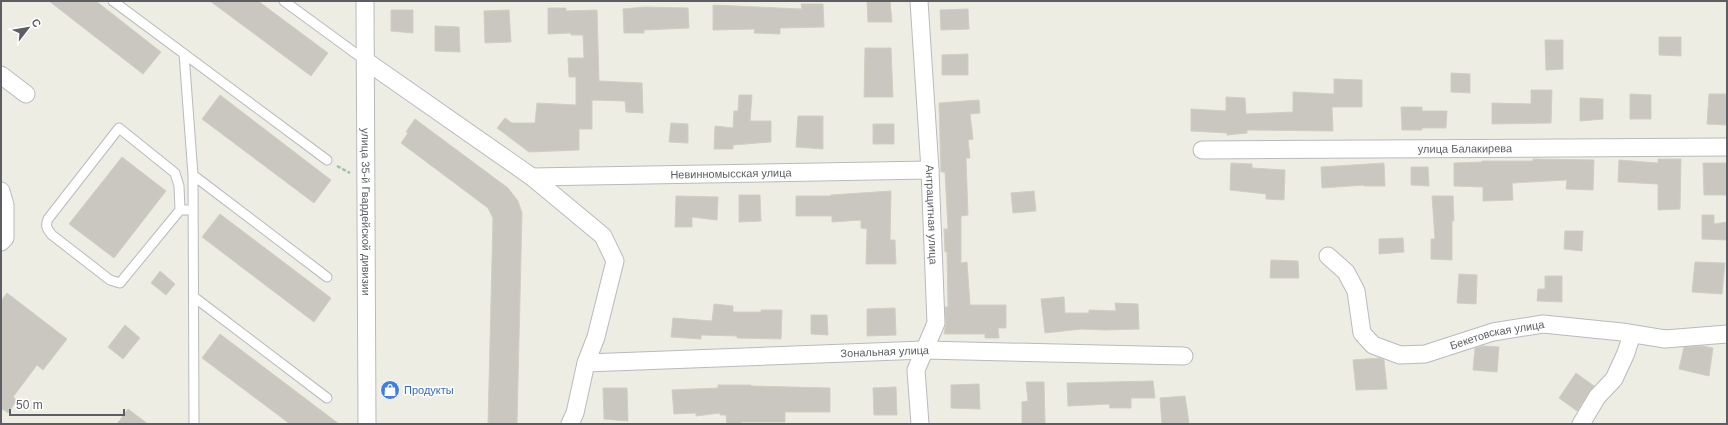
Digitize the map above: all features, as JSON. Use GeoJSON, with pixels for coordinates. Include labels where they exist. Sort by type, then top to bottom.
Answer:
{"type":"FeatureCollection","features":[{"type":"Feature","properties":{"kind":"street","name":"улица 35-й Гвардейской дивизии"},"geometry":{"type":"LineString","coordinates":[[365,1],[366,424]]}},
{"type":"Feature","properties":{"kind":"street","name":"Антрацитная улица"},"geometry":{"type":"LineString","coordinates":[[919,1],[930,170],[936,323],[916,370],[920,424]]}},
{"type":"Feature","properties":{"kind":"street"},"geometry":{"type":"LineString","coordinates":[[366,61],[532,178],[602,236],[615,261],[596,337],[586,363],[575,413],[570,424]]}},
{"type":"Feature","properties":{"kind":"street"},"geometry":{"type":"LineString","coordinates":[[1,75],[26,94]]}},
{"type":"Feature","properties":{"kind":"street","name":"улица Балакирева"},"geometry":{"type":"LineString","coordinates":[[1202,150],[1727,147]]}},
{"type":"Feature","properties":{"kind":"street","name":"Невинномысская улица"},"geometry":{"type":"LineString","coordinates":[[532,178],[930,170]]}},
{"type":"Feature","properties":{"kind":"street"},"geometry":{"type":"LineString","coordinates":[[1,191],[5,205],[5,238],[1,242]]}},
{"type":"Feature","properties":{"kind":"street","name":"Бекетовская улица"},"geometry":{"type":"LineString","coordinates":[[1328,256],[1346,272],[1356,291],[1362,333],[1373,345],[1400,355],[1425,354],[1493,332],[1543,324],[1665,339],[1727,334]]}},
{"type":"Feature","properties":{"kind":"street"},"geometry":{"type":"LineString","coordinates":[[1581,424],[1597,398],[1614,379],[1632,334]]}},
{"type":"Feature","properties":{"kind":"street","name":"Зональная улица"},"geometry":{"type":"LineString","coordinates":[[586,363],[924,350],[1184,356]]}},
{"type":"Feature","properties":{"kind":"lane"},"geometry":{"type":"LineString","coordinates":[[113,1],[327,160]]}},
{"type":"Feature","properties":{"kind":"lane"},"geometry":{"type":"LineString","coordinates":[[284,1],[366,61]]}},
{"type":"Feature","properties":{"kind":"lane"},"geometry":{"type":"LineString","coordinates":[[184,54],[193,175],[194,210],[194,424]]}},
{"type":"Feature","properties":{"kind":"lane"},"geometry":{"type":"LineString","coordinates":[[119,128],[175,173],[179,186],[180,210],[120,283],[110,280],[58,239],[47,230],[46,224],[48,219],[119,128]]}},
{"type":"Feature","properties":{"kind":"lane"},"geometry":{"type":"LineString","coordinates":[[193,175],[327,277]]}},
{"type":"Feature","properties":{"kind":"lane"},"geometry":{"type":"LineString","coordinates":[[180,210],[194,210]]}},
{"type":"Feature","properties":{"kind":"lane"},"geometry":{"type":"LineString","coordinates":[[194,297],[327,398]]}},
{"type":"Feature","properties":{"kind":"path"},"geometry":{"type":"LineString","coordinates":[[327,160],[366,182]]}},
{"type":"Feature","properties":{"kind":"building"},"geometry":{"type":"Polygon","coordinates":[[[49,1],[96,1],[161,52],[143,74],[49,1]]]}},
{"type":"Feature","properties":{"kind":"building"},"geometry":{"type":"Polygon","coordinates":[[[210,1],[258,1],[328,53],[311,76],[210,1]]]}},
{"type":"Feature","properties":{"kind":"building"},"geometry":{"type":"Polygon","coordinates":[[[890,1],[892,22],[868,22],[867,2],[890,1]]]}},
{"type":"Feature","properties":{"kind":"building"},"geometry":{"type":"Polygon","coordinates":[[[801,4],[823,4],[824,27],[780,28],[780,34],[754,33],[755,29],[713,30],[713,5],[802,9],[801,4]]]}},
{"type":"Feature","properties":{"kind":"building"},"geometry":{"type":"Polygon","coordinates":[[[645,7],[688,8],[689,28],[644,30],[644,33],[624,33],[623,9],[645,7]]]}},
{"type":"Feature","properties":{"kind":"building"},"geometry":{"type":"Polygon","coordinates":[[[548,8],[566,8],[566,11],[597,10],[599,81],[642,83],[643,113],[626,112],[625,101],[592,100],[592,129],[579,129],[579,150],[529,152],[497,128],[505,118],[512,123],[535,123],[537,103],[576,105],[576,77],[569,77],[568,58],[584,58],[583,35],[571,35],[571,33],[548,34],[548,8]]]}},
{"type":"Feature","properties":{"kind":"building"},"geometry":{"type":"Polygon","coordinates":[[[968,9],[969,29],[941,30],[940,10],[968,9]]]}},
{"type":"Feature","properties":{"kind":"building"},"geometry":{"type":"Polygon","coordinates":[[[391,10],[413,10],[413,33],[391,31],[391,10]]]}},
{"type":"Feature","properties":{"kind":"building"},"geometry":{"type":"Polygon","coordinates":[[[509,10],[511,42],[485,43],[484,11],[509,10]]]}},
{"type":"Feature","properties":{"kind":"building"},"geometry":{"type":"Polygon","coordinates":[[[435,26],[459,27],[460,52],[435,51],[435,26]]]}},
{"type":"Feature","properties":{"kind":"building"},"geometry":{"type":"Polygon","coordinates":[[[1659,37],[1681,37],[1681,56],[1659,55],[1659,37]]]}},
{"type":"Feature","properties":{"kind":"building"},"geometry":{"type":"Polygon","coordinates":[[[1545,40],[1563,40],[1563,69],[1546,70],[1545,40]]]}},
{"type":"Feature","properties":{"kind":"building"},"geometry":{"type":"Polygon","coordinates":[[[865,48],[891,48],[893,97],[864,97],[865,48]]]}},
{"type":"Feature","properties":{"kind":"building"},"geometry":{"type":"Polygon","coordinates":[[[968,54],[968,75],[942,75],[942,55],[968,54]]]}},
{"type":"Feature","properties":{"kind":"building"},"geometry":{"type":"Polygon","coordinates":[[[1451,73],[1470,74],[1470,93],[1451,92],[1451,73]]]}},
{"type":"Feature","properties":{"kind":"building"},"geometry":{"type":"Polygon","coordinates":[[[1334,79],[1362,80],[1362,107],[1332,107],[1333,131],[1247,130],[1247,133],[1227,135],[1227,133],[1191,131],[1191,109],[1226,111],[1226,97],[1245,98],[1246,114],[1293,112],[1293,92],[1334,94],[1334,79]]]}},
{"type":"Feature","properties":{"kind":"building"},"geometry":{"type":"Polygon","coordinates":[[[1531,90],[1552,90],[1551,123],[1492,124],[1492,103],[1531,104],[1531,90]]]}},
{"type":"Feature","properties":{"kind":"building"},"geometry":{"type":"Polygon","coordinates":[[[1630,94],[1651,95],[1651,119],[1630,119],[1630,94]]]}},
{"type":"Feature","properties":{"kind":"building"},"geometry":{"type":"Polygon","coordinates":[[[1709,94],[1727,94],[1727,125],[1707,124],[1709,94]]]}},
{"type":"Feature","properties":{"kind":"building"},"geometry":{"type":"Polygon","coordinates":[[[220,95],[331,180],[314,203],[202,119],[220,95]]]}},
{"type":"Feature","properties":{"kind":"building"},"geometry":{"type":"Polygon","coordinates":[[[739,95],[752,95],[750,121],[771,121],[771,142],[733,145],[733,149],[714,149],[715,126],[733,128],[734,111],[738,111],[739,95]]]}},
{"type":"Feature","properties":{"kind":"building"},"geometry":{"type":"Polygon","coordinates":[[[1580,98],[1603,99],[1603,119],[1580,121],[1580,98]]]}},
{"type":"Feature","properties":{"kind":"building"},"geometry":{"type":"Polygon","coordinates":[[[979,100],[980,113],[970,114],[973,139],[968,140],[970,158],[966,158],[968,215],[961,216],[961,263],[967,262],[970,305],[1006,305],[1006,328],[998,328],[999,338],[985,338],[985,334],[944,334],[946,323],[945,307],[948,307],[947,252],[945,252],[944,229],[948,229],[945,172],[941,172],[939,103],[979,100]]]}},
{"type":"Feature","properties":{"kind":"building"},"geometry":{"type":"Polygon","coordinates":[[[1401,107],[1422,107],[1422,111],[1447,111],[1446,128],[1402,130],[1401,107]]]}},
{"type":"Feature","properties":{"kind":"building"},"geometry":{"type":"Polygon","coordinates":[[[798,116],[823,116],[823,149],[796,147],[798,116]]]}},
{"type":"Feature","properties":{"kind":"building"},"geometry":{"type":"Polygon","coordinates":[[[415,119],[508,188],[518,201],[522,213],[517,424],[488,424],[493,218],[488,208],[401,143],[408,133],[406,132],[415,119]]]}},
{"type":"Feature","properties":{"kind":"building"},"geometry":{"type":"Polygon","coordinates":[[[671,123],[688,124],[688,143],[669,142],[671,123]]]}},
{"type":"Feature","properties":{"kind":"building"},"geometry":{"type":"Polygon","coordinates":[[[873,124],[894,124],[894,144],[873,144],[873,124]]]}},
{"type":"Feature","properties":{"kind":"building"},"geometry":{"type":"Polygon","coordinates":[[[122,157],[166,191],[114,258],[69,224],[122,157]]]}},
{"type":"Feature","properties":{"kind":"building"},"geometry":{"type":"Polygon","coordinates":[[[1533,159],[1594,160],[1593,190],[1566,189],[1567,180],[1512,183],[1513,200],[1483,201],[1483,187],[1454,186],[1454,163],[1482,161],[1533,161],[1533,159]]]}},
{"type":"Feature","properties":{"kind":"building"},"geometry":{"type":"Polygon","coordinates":[[[1658,159],[1681,159],[1680,209],[1658,210],[1658,184],[1618,182],[1619,160],[1658,163],[1658,159]]]}},
{"type":"Feature","properties":{"kind":"building"},"geometry":{"type":"Polygon","coordinates":[[[1231,163],[1252,164],[1252,168],[1285,170],[1284,200],[1266,199],[1266,194],[1230,190],[1231,163]]]}},
{"type":"Feature","properties":{"kind":"building"},"geometry":{"type":"Polygon","coordinates":[[[1384,163],[1385,186],[1364,185],[1322,188],[1321,167],[1384,163]]]}},
{"type":"Feature","properties":{"kind":"building"},"geometry":{"type":"Polygon","coordinates":[[[1703,163],[1727,163],[1727,195],[1704,195],[1703,163]]]}},
{"type":"Feature","properties":{"kind":"building"},"geometry":{"type":"Polygon","coordinates":[[[1411,167],[1428,167],[1429,186],[1411,185],[1411,167]]]}},
{"type":"Feature","properties":{"kind":"building"},"geometry":{"type":"Polygon","coordinates":[[[891,191],[890,240],[895,240],[896,264],[866,264],[867,229],[861,228],[861,220],[832,222],[832,216],[796,216],[796,196],[831,196],[891,191]]]}},
{"type":"Feature","properties":{"kind":"building"},"geometry":{"type":"Polygon","coordinates":[[[1034,191],[1036,211],[1013,213],[1011,193],[1034,191]]]}},
{"type":"Feature","properties":{"kind":"building"},"geometry":{"type":"Polygon","coordinates":[[[739,195],[760,195],[761,221],[739,222],[739,195]]]}},
{"type":"Feature","properties":{"kind":"building"},"geometry":{"type":"Polygon","coordinates":[[[676,196],[718,197],[717,220],[692,217],[692,227],[675,227],[676,196]]]}},
{"type":"Feature","properties":{"kind":"building"},"geometry":{"type":"Polygon","coordinates":[[[1432,196],[1453,196],[1454,221],[1452,221],[1452,260],[1431,259],[1431,239],[1435,239],[1432,196]]]}},
{"type":"Feature","properties":{"kind":"building"},"geometry":{"type":"Polygon","coordinates":[[[220,214],[331,298],[314,322],[202,237],[220,214]]]}},
{"type":"Feature","properties":{"kind":"building"},"geometry":{"type":"Polygon","coordinates":[[[1702,215],[1714,215],[1714,224],[1727,222],[1727,240],[1702,239],[1702,215]]]}},
{"type":"Feature","properties":{"kind":"building"},"geometry":{"type":"Polygon","coordinates":[[[1565,231],[1583,231],[1582,251],[1564,249],[1565,231]]]}},
{"type":"Feature","properties":{"kind":"building"},"geometry":{"type":"Polygon","coordinates":[[[1403,238],[1404,252],[1379,254],[1379,239],[1403,238]]]}},
{"type":"Feature","properties":{"kind":"building"},"geometry":{"type":"Polygon","coordinates":[[[1271,260],[1298,261],[1299,278],[1270,278],[1271,260]]]}},
{"type":"Feature","properties":{"kind":"building"},"geometry":{"type":"Polygon","coordinates":[[[1695,262],[1725,263],[1722,294],[1692,292],[1695,262]]]}},
{"type":"Feature","properties":{"kind":"building"},"geometry":{"type":"Polygon","coordinates":[[[160,271],[175,284],[166,295],[151,283],[160,271]]]}},
{"type":"Feature","properties":{"kind":"building"},"geometry":{"type":"Polygon","coordinates":[[[1459,274],[1477,275],[1476,304],[1457,303],[1459,274]]]}},
{"type":"Feature","properties":{"kind":"building"},"geometry":{"type":"Polygon","coordinates":[[[1545,276],[1562,276],[1562,302],[1537,301],[1538,289],[1545,289],[1545,276]]]}},
{"type":"Feature","properties":{"kind":"building"},"geometry":{"type":"Polygon","coordinates":[[[7,293],[67,339],[43,370],[37,365],[13,397],[17,400],[8,413],[3,409],[1,412],[1,301],[7,293]]]}},
{"type":"Feature","properties":{"kind":"building"},"geometry":{"type":"Polygon","coordinates":[[[1064,297],[1065,313],[1089,313],[1089,310],[1116,311],[1115,303],[1138,304],[1139,329],[1081,329],[1045,333],[1041,299],[1064,297]]]}},
{"type":"Feature","properties":{"kind":"building"},"geometry":{"type":"Polygon","coordinates":[[[714,304],[733,306],[733,312],[782,310],[781,339],[701,335],[701,339],[671,337],[673,318],[712,321],[714,304]]]}},
{"type":"Feature","properties":{"kind":"building"},"geometry":{"type":"Polygon","coordinates":[[[895,308],[896,335],[867,336],[867,309],[895,308]]]}},
{"type":"Feature","properties":{"kind":"building"},"geometry":{"type":"Polygon","coordinates":[[[811,315],[827,315],[828,335],[811,334],[811,315]]]}},
{"type":"Feature","properties":{"kind":"building"},"geometry":{"type":"Polygon","coordinates":[[[125,325],[140,338],[123,359],[108,347],[125,325]]]}},
{"type":"Feature","properties":{"kind":"building"},"geometry":{"type":"Polygon","coordinates":[[[220,334],[339,424],[290,424],[202,358],[220,334]]]}},
{"type":"Feature","properties":{"kind":"building"},"geometry":{"type":"Polygon","coordinates":[[[1483,346],[1499,347],[1497,372],[1473,370],[1475,348],[1483,346]]]}},
{"type":"Feature","properties":{"kind":"building"},"geometry":{"type":"Polygon","coordinates":[[[1703,346],[1713,348],[1709,376],[1679,369],[1684,347],[1703,346]]]}},
{"type":"Feature","properties":{"kind":"building"},"geometry":{"type":"Polygon","coordinates":[[[1380,358],[1384,360],[1387,389],[1356,390],[1353,360],[1380,358]]]}},
{"type":"Feature","properties":{"kind":"building"},"geometry":{"type":"Polygon","coordinates":[[[1576,373],[1594,386],[1577,411],[1559,398],[1576,373]]]}},
{"type":"Feature","properties":{"kind":"building"},"geometry":{"type":"Polygon","coordinates":[[[1153,381],[1155,398],[1131,398],[1131,408],[1110,408],[1109,404],[1068,406],[1067,383],[1153,381]]]}},
{"type":"Feature","properties":{"kind":"building"},"geometry":{"type":"Polygon","coordinates":[[[1026,382],[1044,382],[1045,423],[1022,424],[1022,402],[1028,401],[1026,382]]]}},
{"type":"Feature","properties":{"kind":"building"},"geometry":{"type":"Polygon","coordinates":[[[979,384],[980,409],[951,408],[951,385],[979,384]]]}},
{"type":"Feature","properties":{"kind":"building"},"geometry":{"type":"Polygon","coordinates":[[[718,385],[830,388],[830,412],[785,412],[785,422],[741,422],[742,424],[727,424],[726,415],[720,415],[720,413],[696,416],[696,413],[674,414],[672,390],[718,388],[718,385]]]}},
{"type":"Feature","properties":{"kind":"building"},"geometry":{"type":"Polygon","coordinates":[[[896,387],[897,415],[874,415],[873,388],[896,387]]]}},
{"type":"Feature","properties":{"kind":"building"},"geometry":{"type":"Polygon","coordinates":[[[603,388],[627,388],[628,421],[604,419],[603,388]]]}},
{"type":"Feature","properties":{"kind":"building"},"geometry":{"type":"Polygon","coordinates":[[[1185,396],[1189,423],[1162,424],[1160,398],[1185,396]]]}},
{"type":"Feature","properties":{"kind":"building"},"geometry":{"type":"Polygon","coordinates":[[[128,409],[148,424],[117,424],[128,409]]]}},
{"type":"Feature","properties":{"kind":"place","name":"Продукты"},"geometry":{"type":"Point","coordinates":[390,390]}}]}
